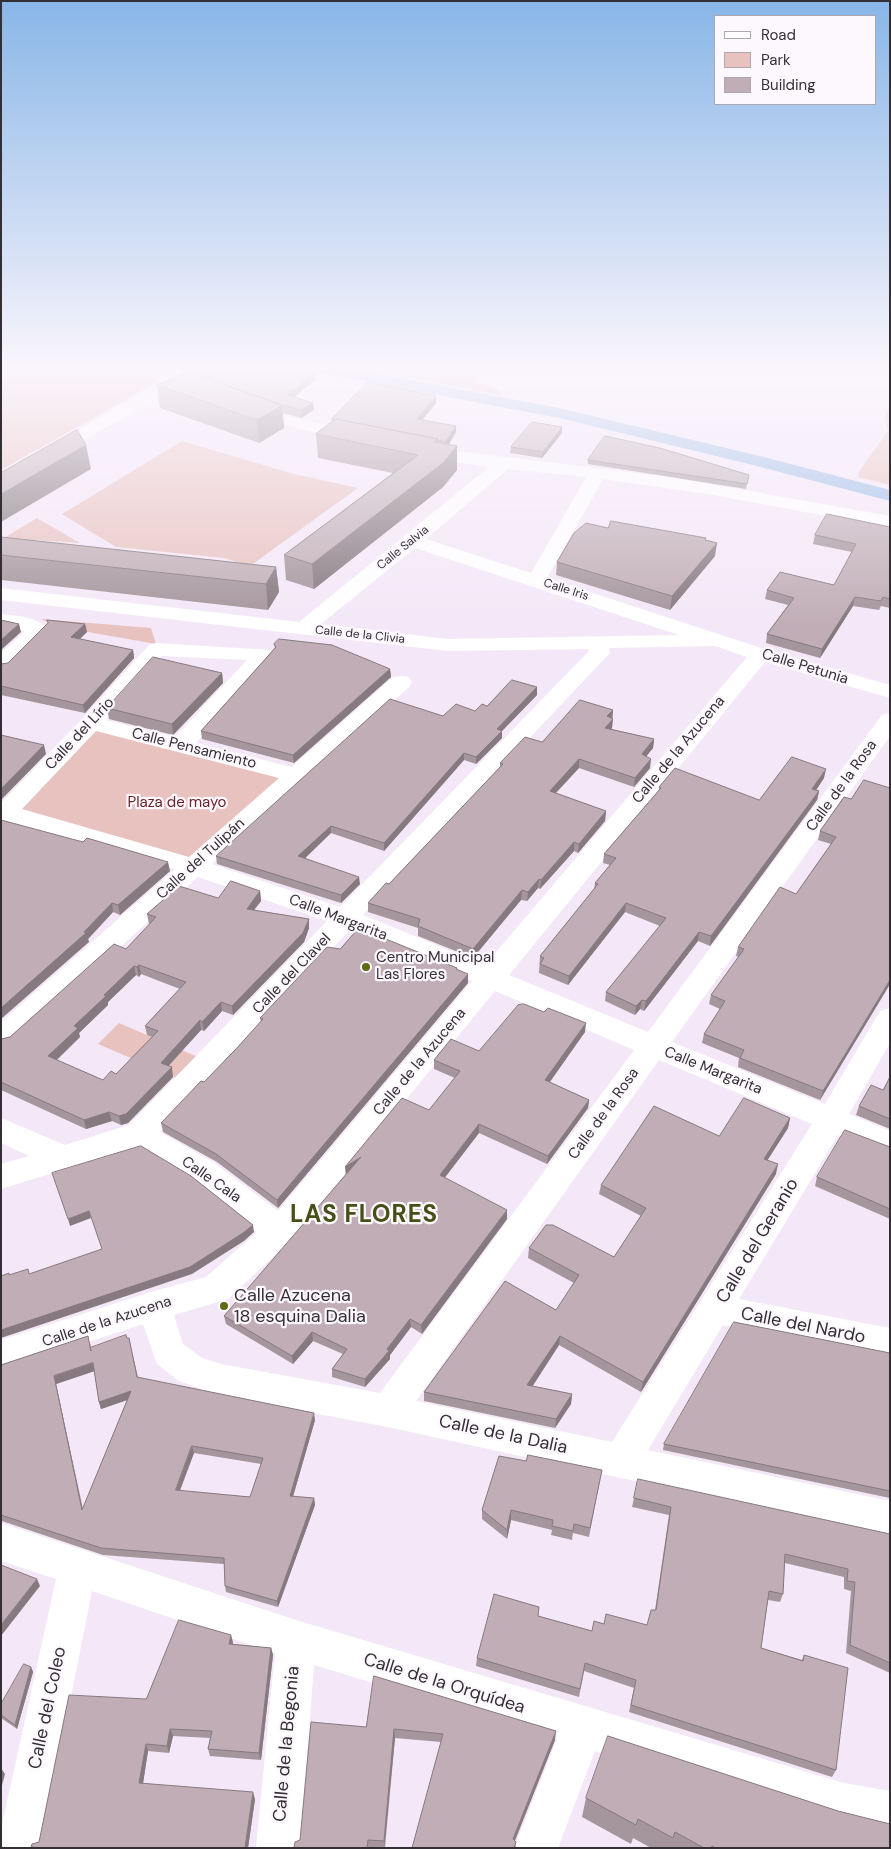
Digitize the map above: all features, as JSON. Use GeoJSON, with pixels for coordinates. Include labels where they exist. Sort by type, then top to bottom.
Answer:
{"type":"FeatureCollection","features":[{"type":"Feature","properties":{"kind":"street"},"geometry":{"type":"LineString","coordinates":[[1,480],[50,452]]}},
{"type":"Feature","properties":{"kind":"street"},"geometry":{"type":"LineString","coordinates":[[426,452],[502,465],[598,473],[678,484],[890,522]]}},
{"type":"Feature","properties":{"kind":"street","name":"Calle Salvia"},"geometry":{"type":"LineString","coordinates":[[303,629],[502,465]]}},
{"type":"Feature","properties":{"kind":"street"},"geometry":{"type":"LineString","coordinates":[[536,580],[598,473]]}},
{"type":"Feature","properties":{"kind":"street","name":"Calle Iris"},"geometry":{"type":"LineString","coordinates":[[412,541],[720,640]]}},
{"type":"Feature","properties":{"kind":"street","name":"Calle de la Clivia"},"geometry":{"type":"LineString","coordinates":[[1,594],[448,645],[720,640]]}},
{"type":"Feature","properties":{"kind":"street"},"geometry":{"type":"LineString","coordinates":[[1,620],[28,624],[38,630],[1,665]]}},
{"type":"Feature","properties":{"kind":"street","name":"Calle Petunia"},"geometry":{"type":"LineString","coordinates":[[720,640],[760,654],[890,692]]}},
{"type":"Feature","properties":{"kind":"street","name":"Calle del Clavel"},"geometry":{"type":"LineString","coordinates":[[1,1177],[139,1134],[599,653],[599,642]]}},
{"type":"Feature","properties":{"kind":"street","name":"Calle del Lírio"},"geometry":{"type":"LineString","coordinates":[[3,813],[91,723],[156,649],[264,654],[180,746]]}},
{"type":"Feature","properties":{"kind":"street","name":"Calle de la Azucena"},"geometry":{"type":"LineString","coordinates":[[1,1356],[154,1306],[216,1289],[280,1231],[760,654]]}},
{"type":"Feature","properties":{"kind":"street","name":"Calle del Tulipán"},"geometry":{"type":"LineString","coordinates":[[1,1038],[192,866],[401,682]]}},
{"type":"Feature","properties":{"kind":"street","name":"Calle de la Rosa"},"geometry":{"type":"LineString","coordinates":[[388,1411],[890,720]]}},
{"type":"Feature","properties":{"kind":"street","name":"Calle Pensamiento"},"geometry":{"type":"LineString","coordinates":[[91,723],[296,775]]}},
{"type":"Feature","properties":{"kind":"street","name":"Calle Margarita"},"geometry":{"type":"LineString","coordinates":[[3,813],[192,866],[345,918],[890,1144]]}},
{"type":"Feature","properties":{"kind":"street","name":"Calle del Geranio"},"geometry":{"type":"LineString","coordinates":[[621,1461],[831,1120],[890,1018]]}},
{"type":"Feature","properties":{"kind":"street"},"geometry":{"type":"LineString","coordinates":[[1,1130],[66,1158]]}},
{"type":"Feature","properties":{"kind":"street","name":"Calle Cala"},"geometry":{"type":"LineString","coordinates":[[139,1134],[205,1173],[280,1231]]}},
{"type":"Feature","properties":{"kind":"street","name":"Calle de la Dalia"},"geometry":{"type":"LineString","coordinates":[[154,1306],[169,1352],[191,1370],[221,1380],[388,1411],[890,1519]]}},
{"type":"Feature","properties":{"kind":"street","name":"Calle del Nardo"},"geometry":{"type":"LineString","coordinates":[[716,1309],[890,1343]]}},
{"type":"Feature","properties":{"kind":"street","name":"Calle de la Orquídea"},"geometry":{"type":"LineString","coordinates":[[1,1542],[77,1569],[296,1640],[844,1805],[890,1813]]}},
{"type":"Feature","properties":{"kind":"street","name":"Calle del Coleo"},"geometry":{"type":"LineString","coordinates":[[19,1848],[77,1569]]}},
{"type":"Feature","properties":{"kind":"street","name":"Calle de la Begonia"},"geometry":{"type":"LineString","coordinates":[[278,1848],[296,1640]]}},
{"type":"Feature","properties":{"kind":"street"},"geometry":{"type":"LineString","coordinates":[[536,1848],[583,1726]]}},
{"type":"Feature","properties":{"kind":"green space"},"geometry":{"type":"Polygon","coordinates":[[[1,452],[32,452],[1,470],[1,452]]]}},
{"type":"Feature","properties":{"kind":"green space"},"geometry":{"type":"Polygon","coordinates":[[[163,452],[220,452],[294,474],[358,488],[250,566],[224,558],[116,547],[62,514],[163,452]]]}},
{"type":"Feature","properties":{"kind":"green space"},"geometry":{"type":"Polygon","coordinates":[[[873,452],[890,452],[890,485],[858,477],[860,470],[873,452]]]}},
{"type":"Feature","properties":{"kind":"green space"},"geometry":{"type":"Polygon","coordinates":[[[37,518],[80,543],[4,538],[37,518]]]}},
{"type":"Feature","properties":{"kind":"green space"},"geometry":{"type":"Polygon","coordinates":[[[41,619],[151,628],[156,644],[54,626],[41,619]]]}},
{"type":"Feature","properties":{"kind":"green space","name":"Plaza de mayo"},"geometry":{"type":"Polygon","coordinates":[[[91,723],[296,775],[193,866],[6,812],[91,723]]]}},
{"type":"Feature","properties":{"kind":"green space"},"geometry":{"type":"Polygon","coordinates":[[[119,1023],[198,1057],[177,1078],[98,1044],[119,1023]]]}},
{"type":"Feature","properties":{"kind":"building"},"geometry":{"type":"Polygon","coordinates":[[[38,452],[73,452],[1,494],[1,473],[38,452]]]}},
{"type":"Feature","properties":{"kind":"building"},"geometry":{"type":"Polygon","coordinates":[[[405,452],[452,452],[443,463],[312,564],[284,555],[418,455],[405,452]]]}},
{"type":"Feature","properties":{"kind":"building"},"geometry":{"type":"Polygon","coordinates":[[[593,452],[674,452],[749,475],[747,484],[588,460],[593,452]]]}},
{"type":"Feature","properties":{"kind":"building"},"geometry":{"type":"Polygon","coordinates":[[[827,514],[890,527],[890,599],[883,597],[881,601],[855,597],[822,649],[767,634],[794,598],[767,590],[780,572],[834,585],[856,544],[815,535],[827,514]]]}},
{"type":"Feature","properties":{"kind":"building"},"geometry":{"type":"Polygon","coordinates":[[[611,521],[706,538],[705,540],[717,543],[672,596],[557,562],[574,533],[586,523],[608,528],[611,521]]]}},
{"type":"Feature","properties":{"kind":"building"},"geometry":{"type":"Polygon","coordinates":[[[1,537],[276,567],[266,584],[1,555],[1,537]]]}},
{"type":"Feature","properties":{"kind":"building"},"geometry":{"type":"Polygon","coordinates":[[[1,620],[19,624],[1,640],[1,620]]]}},
{"type":"Feature","properties":{"kind":"building"},"geometry":{"type":"Polygon","coordinates":[[[47,620],[85,624],[71,637],[133,650],[83,705],[1,686],[1,664],[8,663],[48,623],[47,620]]]}},
{"type":"Feature","properties":{"kind":"building"},"geometry":{"type":"Polygon","coordinates":[[[279,639],[332,645],[390,669],[293,755],[201,731],[276,647],[274,644],[279,639]]]}},
{"type":"Feature","properties":{"kind":"building"},"geometry":{"type":"Polygon","coordinates":[[[153,657],[222,673],[172,724],[107,708],[153,657]]]}},
{"type":"Feature","properties":{"kind":"building"},"geometry":{"type":"Polygon","coordinates":[[[512,680],[537,687],[497,729],[502,731],[476,757],[464,753],[384,843],[331,826],[298,856],[359,877],[341,895],[216,856],[390,699],[443,716],[456,704],[475,711],[482,704],[487,706],[512,680]]]}},
{"type":"Feature","properties":{"kind":"building"},"geometry":{"type":"Polygon","coordinates":[[[580,700],[613,710],[607,716],[613,719],[605,728],[654,739],[642,754],[651,759],[635,778],[579,759],[550,791],[606,811],[579,844],[574,842],[541,880],[539,879],[528,892],[522,890],[473,949],[418,926],[420,919],[368,903],[386,883],[389,884],[503,764],[500,763],[525,737],[542,742],[580,700]]]}},
{"type":"Feature","properties":{"kind":"building"},"geometry":{"type":"Polygon","coordinates":[[[1,735],[44,745],[1,789],[1,735]]]}},
{"type":"Feature","properties":{"kind":"building"},"geometry":{"type":"Polygon","coordinates":[[[792,757],[826,769],[812,789],[819,791],[711,936],[699,932],[646,1001],[642,1000],[636,1006],[606,992],[666,918],[626,903],[569,976],[540,964],[544,958],[540,956],[598,884],[595,883],[616,858],[604,854],[661,788],[659,787],[675,768],[759,800],[792,757]]]}},
{"type":"Feature","properties":{"kind":"building"},"geometry":{"type":"Polygon","coordinates":[[[864,780],[890,788],[890,980],[823,1091],[740,1058],[744,1050],[704,1034],[725,1001],[711,995],[744,949],[738,947],[780,887],[796,894],[836,837],[820,831],[844,797],[851,799],[864,780]]]}},
{"type":"Feature","properties":{"kind":"building"},"geometry":{"type":"Polygon","coordinates":[[[1,820],[83,842],[87,838],[168,862],[118,905],[112,903],[84,932],[86,933],[1,1008],[1,820]]]}},
{"type":"Feature","properties":{"kind":"building"},"geometry":{"type":"Polygon","coordinates":[[[231,881],[260,891],[247,909],[309,919],[303,933],[232,1006],[221,1002],[202,1022],[200,1020],[161,1063],[172,1067],[126,1114],[119,1116],[109,1112],[84,1120],[1,1082],[1,1039],[10,1037],[114,944],[126,949],[156,917],[147,914],[179,886],[218,898],[231,881]],[[139,965],[137,967],[134,966],[74,1026],[78,1028],[48,1056],[103,1080],[111,1071],[116,1074],[158,1031],[145,1026],[186,982],[139,965]]]}},
{"type":"Feature","properties":{"kind":"building"},"geometry":{"type":"Polygon","coordinates":[[[359,928],[468,974],[277,1200],[216,1154],[161,1123],[201,1081],[204,1082],[236,1049],[263,1019],[260,1018],[327,947],[340,949],[359,928]]]}},
{"type":"Feature","properties":{"kind":"building"},"geometry":{"type":"Polygon","coordinates":[[[524,1004],[544,1012],[548,1008],[586,1023],[545,1080],[589,1100],[548,1156],[479,1124],[440,1175],[507,1210],[421,1325],[410,1319],[387,1349],[389,1351],[365,1379],[332,1369],[347,1349],[312,1332],[292,1356],[224,1316],[361,1157],[345,1167],[402,1098],[429,1110],[460,1071],[434,1060],[451,1039],[479,1051],[518,1005],[524,1004]]]}},
{"type":"Feature","properties":{"kind":"building"},"geometry":{"type":"Polygon","coordinates":[[[890,1077],[890,1119],[859,1106],[871,1085],[883,1090],[890,1077]]]}},
{"type":"Feature","properties":{"kind":"building"},"geometry":{"type":"Polygon","coordinates":[[[744,1098],[790,1118],[764,1159],[778,1164],[643,1382],[560,1336],[527,1385],[572,1394],[556,1419],[424,1392],[505,1281],[556,1310],[579,1275],[529,1248],[546,1225],[553,1225],[614,1257],[646,1208],[601,1185],[654,1106],[719,1136],[744,1098]]]}},
{"type":"Feature","properties":{"kind":"building"},"geometry":{"type":"Polygon","coordinates":[[[845,1130],[890,1147],[890,1209],[817,1177],[845,1130]]]}},
{"type":"Feature","properties":{"kind":"building"},"geometry":{"type":"Polygon","coordinates":[[[141,1146],[191,1176],[253,1225],[190,1267],[1,1330],[1,1276],[28,1269],[29,1274],[102,1249],[89,1211],[68,1219],[52,1173],[141,1146]]]}},
{"type":"Feature","properties":{"kind":"building"},"geometry":{"type":"Polygon","coordinates":[[[734,1322],[890,1353],[890,1491],[664,1444],[734,1322]]]}},
{"type":"Feature","properties":{"kind":"building"},"geometry":{"type":"Polygon","coordinates":[[[126,1335],[129,1338],[137,1377],[314,1413],[290,1496],[314,1498],[277,1601],[225,1586],[224,1558],[101,1548],[1,1515],[1,1365],[88,1336],[90,1348],[126,1335]],[[93,1363],[54,1376],[82,1510],[131,1391],[99,1402],[93,1363]],[[192,1446],[176,1490],[250,1497],[263,1458],[192,1446]]]}},
{"type":"Feature","properties":{"kind":"building"},"geometry":{"type":"Polygon","coordinates":[[[528,1455],[602,1470],[590,1528],[574,1524],[573,1531],[552,1526],[553,1520],[511,1510],[507,1530],[482,1510],[499,1456],[526,1461],[528,1455]]]}},
{"type":"Feature","properties":{"kind":"building"},"geometry":{"type":"Polygon","coordinates":[[[638,1479],[890,1534],[890,1663],[850,1645],[855,1582],[847,1581],[848,1569],[785,1554],[783,1594],[769,1591],[761,1648],[803,1661],[804,1655],[848,1668],[836,1770],[631,1705],[636,1680],[585,1663],[580,1689],[477,1658],[494,1594],[539,1607],[538,1616],[592,1631],[594,1621],[604,1624],[606,1614],[647,1625],[651,1610],[656,1610],[671,1507],[634,1498],[638,1479]]]}},
{"type":"Feature","properties":{"kind":"building"},"geometry":{"type":"Polygon","coordinates":[[[1,1565],[37,1579],[1,1625],[1,1565]]]}},
{"type":"Feature","properties":{"kind":"building"},"geometry":{"type":"Polygon","coordinates":[[[179,1620],[231,1635],[229,1644],[271,1648],[259,1753],[208,1749],[212,1731],[170,1729],[167,1746],[146,1744],[139,1783],[253,1792],[245,1848],[31,1847],[32,1844],[39,1842],[69,1695],[146,1699],[179,1620]]]}},
{"type":"Feature","properties":{"kind":"building"},"geometry":{"type":"Polygon","coordinates":[[[24,1664],[31,1667],[15,1725],[1,1715],[1,1704],[24,1664]]]}},
{"type":"Feature","properties":{"kind":"building"},"geometry":{"type":"Polygon","coordinates":[[[374,1676],[556,1731],[513,1839],[516,1842],[514,1848],[412,1848],[443,1734],[394,1729],[384,1841],[368,1840],[367,1848],[294,1848],[295,1842],[300,1840],[311,1722],[366,1727],[374,1676]]]}},
{"type":"Feature","properties":{"kind":"building"},"geometry":{"type":"Polygon","coordinates":[[[608,1736],[838,1811],[890,1824],[890,1848],[716,1848],[712,1846],[711,1848],[704,1848],[675,1832],[673,1838],[638,1819],[636,1825],[586,1798],[608,1736]]]}},
{"type":"Feature","properties":{"kind":"waterway"},"geometry":{"type":"LineString","coordinates":[[722,452],[890,496]]}},
{"type":"Feature","properties":{"kind":"place","name":"Centro Municipal Las Flores"},"geometry":{"type":"Point","coordinates":[366,967]}},
{"type":"Feature","properties":{"kind":"place","name":"Calle Azucena 18 esquina Dalia"},"geometry":{"type":"Point","coordinates":[224,1306]}},
{"type":"Feature","properties":{"kind":"district","name":"LAS FLORES"},"geometry":{"type":"Point","coordinates":[364,1216]}}]}
